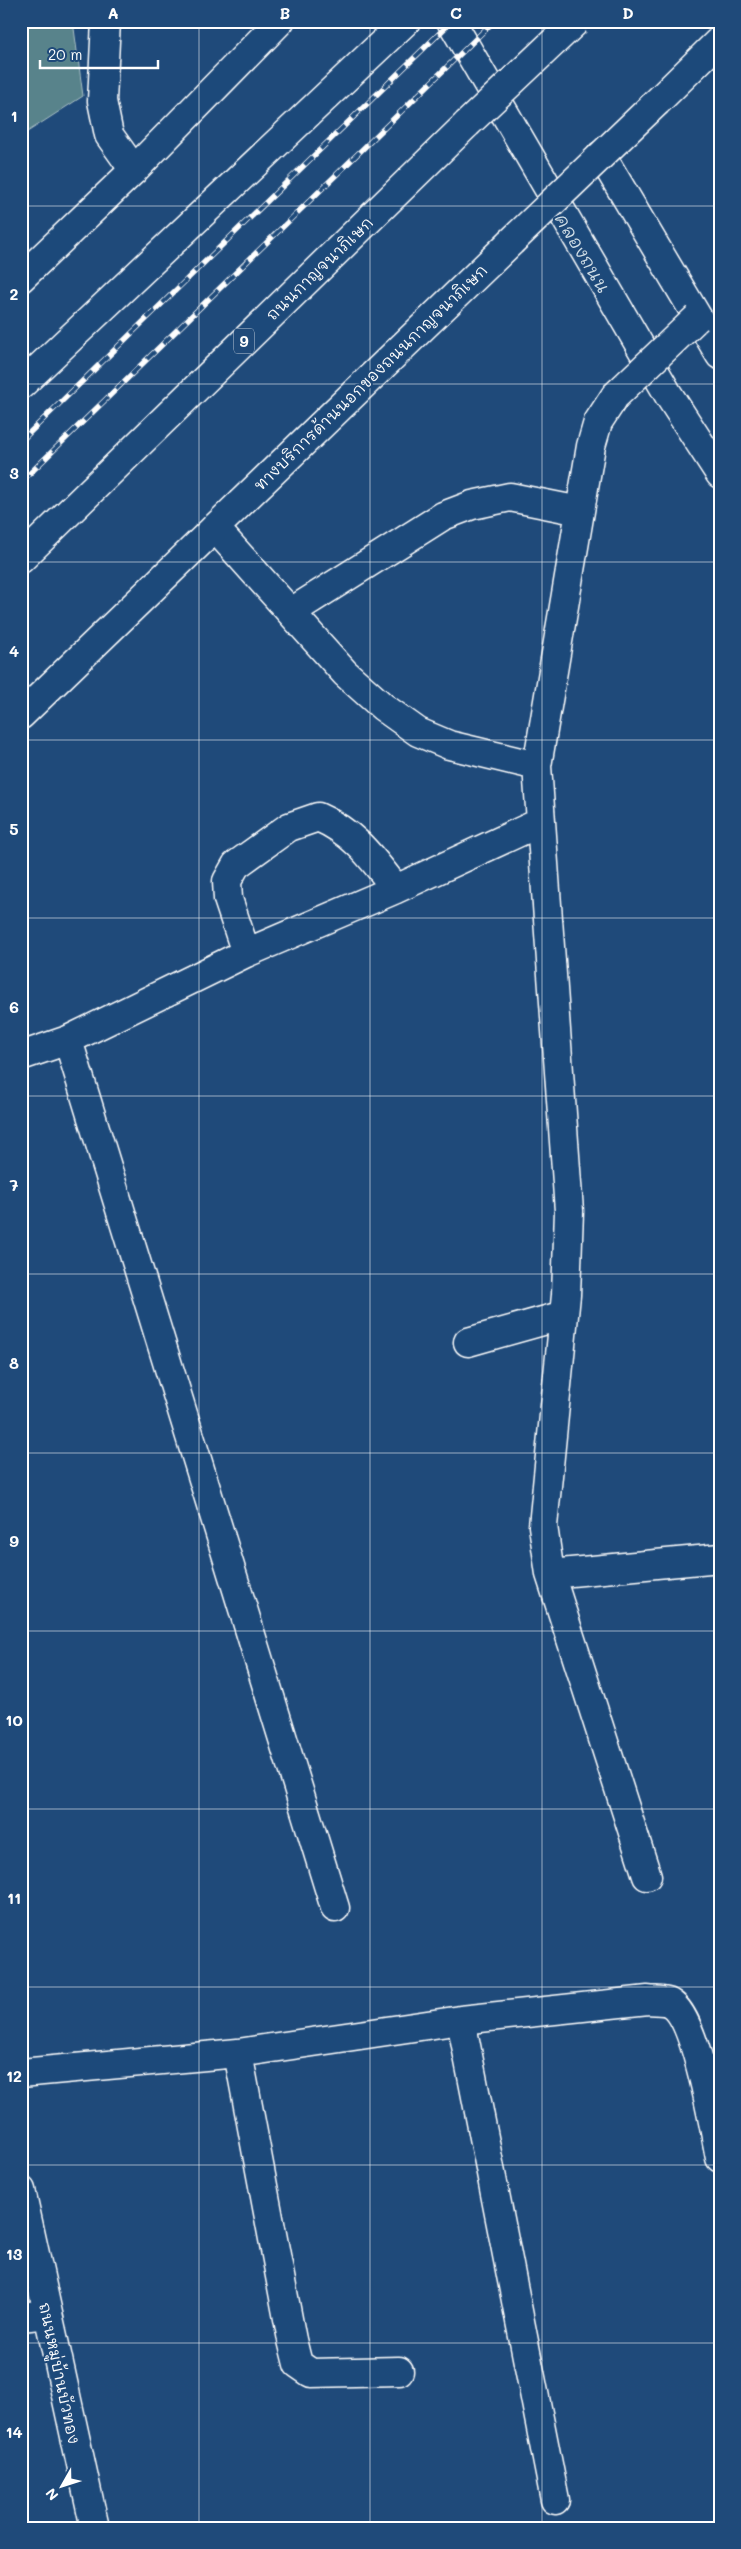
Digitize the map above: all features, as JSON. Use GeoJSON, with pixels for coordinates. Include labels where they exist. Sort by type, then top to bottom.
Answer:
{"type":"FeatureCollection","features":[{"type":"Feature","properties":{"kind":"main road"},"geometry":{"type":"LineString","coordinates":[[106,21],[102,101],[109,135],[134,170]]}},
{"type":"Feature","properties":{"kind":"main road"},"geometry":{"type":"LineString","coordinates":[[21,278],[134,170],[280,21]]}},
{"type":"Feature","properties":{"kind":"main road"},"geometry":{"type":"LineString","coordinates":[[451,21],[668,394],[720,474]]}},
{"type":"Feature","properties":{"kind":"main road","name":"ถนนกาญจนาภิเษก"},"geometry":{"type":"LineString","coordinates":[[21,559],[467,124],[576,21]]}},
{"type":"Feature","properties":{"kind":"main road"},"geometry":{"type":"LineString","coordinates":[[21,385],[404,24]]}},
{"type":"Feature","properties":{"kind":"main road","name":"ทางบริการด้านนอกของถนนกาญจนาภิเษก"},"geometry":{"type":"LineString","coordinates":[[21,715],[720,40]]}},
{"type":"Feature","properties":{"kind":"main road"},"geometry":{"type":"LineString","coordinates":[[601,155],[720,355]]}},
{"type":"Feature","properties":{"kind":"main road"},"geometry":{"type":"LineString","coordinates":[[647,1876],[550,1574],[544,1526],[564,1315],[569,1210],[537,766],[580,511],[598,422],[615,396],[697,318]]}},
{"type":"Feature","properties":{"kind":"main road"},"geometry":{"type":"LineString","coordinates":[[291,612],[443,516],[472,505],[510,497],[580,511]]}},
{"type":"Feature","properties":{"kind":"main road"},"geometry":{"type":"LineString","coordinates":[[215,528],[345,673],[383,707],[418,732],[449,745],[537,766]]}},
{"type":"Feature","properties":{"kind":"main road"},"geometry":{"type":"LineString","coordinates":[[246,953],[228,899],[227,881],[236,865],[289,827],[318,817],[339,826],[364,847],[396,888]]}},
{"type":"Feature","properties":{"kind":"main road"},"geometry":{"type":"LineString","coordinates":[[21,1056],[68,1040],[246,953],[541,822]]}},
{"type":"Feature","properties":{"kind":"main road"},"geometry":{"type":"LineString","coordinates":[[68,1040],[334,1908]]}},
{"type":"Feature","properties":{"kind":"main road"},"geometry":{"type":"LineString","coordinates":[[468,1342],[564,1315]]}},
{"type":"Feature","properties":{"kind":"main road"},"geometry":{"type":"LineString","coordinates":[[550,1574],[720,1558]]}},
{"type":"Feature","properties":{"kind":"main road"},"geometry":{"type":"LineString","coordinates":[[21,2072],[238,2053],[460,2020],[648,2000],[671,2003],[686,2021],[709,2102],[720,2158]]}},
{"type":"Feature","properties":{"kind":"main road"},"geometry":{"type":"LineString","coordinates":[[460,2020],[556,2500]]}},
{"type":"Feature","properties":{"kind":"main road"},"geometry":{"type":"LineString","coordinates":[[238,2053],[290,2331],[298,2364],[311,2373],[399,2371]]}},
{"type":"Feature","properties":{"kind":"main road","name":"ถนนหมู่บ้านบัวทอง"},"geometry":{"type":"LineString","coordinates":[[21,2190],[34,2316],[94,2528]]}},
{"type":"Feature","properties":{"kind":"green space"},"geometry":{"type":"Polygon","coordinates":[[[21,21],[73,21],[83,96],[21,136],[21,21]]]}},
{"type":"Feature","properties":{"kind":"railway"},"geometry":{"type":"LineString","coordinates":[[21,441],[452,21]]}},
{"type":"Feature","properties":{"kind":"railway"},"geometry":{"type":"LineString","coordinates":[[21,482],[494,21]]}},
{"type":"Feature","properties":{"kind":"water label","name":"คลองถนน"},"geometry":{"type":"Point","coordinates":[583,253]}}]}
